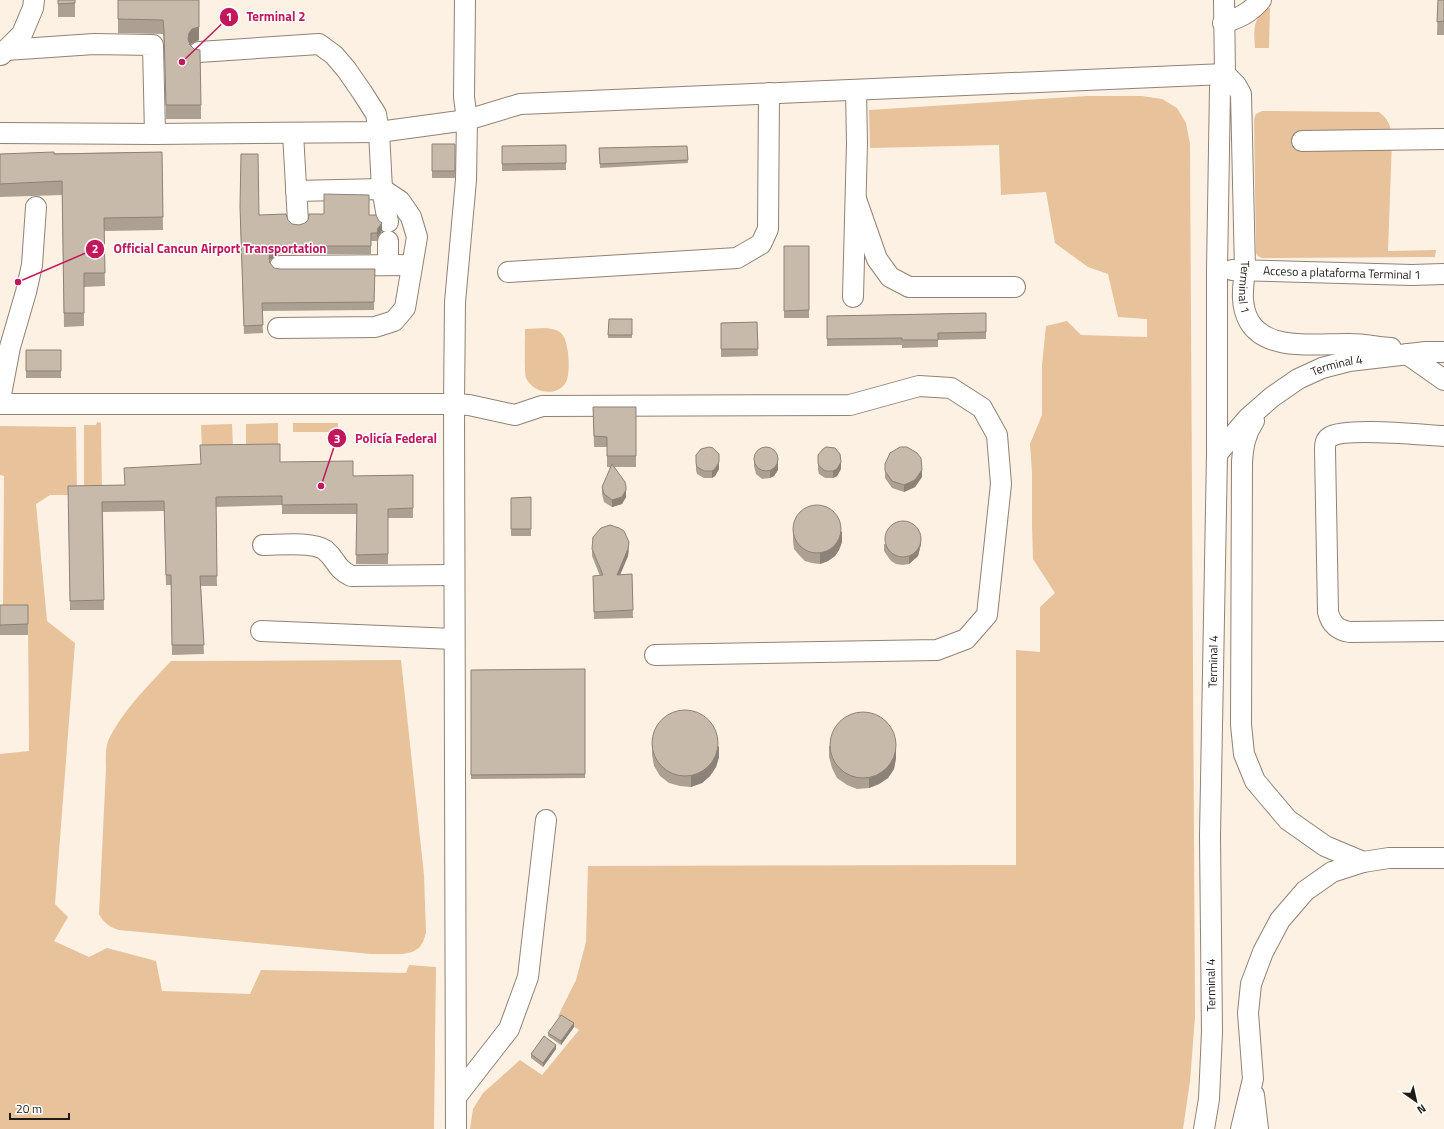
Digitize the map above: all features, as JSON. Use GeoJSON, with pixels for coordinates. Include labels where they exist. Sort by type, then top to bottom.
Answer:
{"type":"FeatureCollection","features":[{"type":"Feature","properties":{"kind":"street"},"geometry":{"type":"LineString","coordinates":[[3,53],[22,34],[33,8],[34,0]]}},
{"type":"Feature","properties":{"kind":"street"},"geometry":{"type":"LineString","coordinates":[[456,1129],[454,575],[461,404],[455,302],[466,180],[467,120],[464,97],[465,0]]}},
{"type":"Feature","properties":{"kind":"street"},"geometry":{"type":"LineString","coordinates":[[1217,454],[1217,270],[1220,88],[1225,74],[1223,23],[1224,0]]}},
{"type":"Feature","properties":{"kind":"street"},"geometry":{"type":"LineString","coordinates":[[1223,23],[1247,14],[1254,9],[1261,0]]}},
{"type":"Feature","properties":{"kind":"street"},"geometry":{"type":"LineString","coordinates":[[3,53],[94,44],[158,49],[155,134]]}},
{"type":"Feature","properties":{"kind":"street"},"geometry":{"type":"LineString","coordinates":[[199,52],[319,44],[338,60],[362,92],[376,114],[379,132],[382,188],[388,232],[388,265]]}},
{"type":"Feature","properties":{"kind":"street"},"geometry":{"type":"LineString","coordinates":[[0,133],[155,134],[379,132],[467,120],[520,104],[1225,74]]}},
{"type":"Feature","properties":{"kind":"street","name":"Terminal 1"},"geometry":{"type":"LineString","coordinates":[[1225,74],[1236,85],[1241,94],[1245,270],[1242,298],[1244,310],[1249,322],[1260,333],[1276,342],[1301,344],[1352,344],[1425,353]]}},
{"type":"Feature","properties":{"kind":"street"},"geometry":{"type":"LineString","coordinates":[[853,297],[857,143],[856,90]]}},
{"type":"Feature","properties":{"kind":"street"},"geometry":{"type":"LineString","coordinates":[[508,272],[737,258],[761,244],[768,229],[769,93]]}},
{"type":"Feature","properties":{"kind":"street"},"geometry":{"type":"LineString","coordinates":[[293,132],[298,222]]}},
{"type":"Feature","properties":{"kind":"street"},"geometry":{"type":"LineString","coordinates":[[1302,141],[1444,139]]}},
{"type":"Feature","properties":{"kind":"street"},"geometry":{"type":"LineString","coordinates":[[278,328],[375,326],[394,321],[405,308],[417,237],[411,217],[400,201],[382,188],[296,191]]}},
{"type":"Feature","properties":{"kind":"street"},"geometry":{"type":"LineString","coordinates":[[856,199],[877,259],[890,277],[909,287],[1015,288]]}},
{"type":"Feature","properties":{"kind":"street"},"geometry":{"type":"LineString","coordinates":[[0,400],[10,346],[26,292],[32,265],[36,207]]}},
{"type":"Feature","properties":{"kind":"street"},"geometry":{"type":"LineString","coordinates":[[280,266],[412,265]]}},
{"type":"Feature","properties":{"kind":"street","name":"Acceso a plataforma Terminal 1"},"geometry":{"type":"LineString","coordinates":[[1217,270],[1444,274]]}},
{"type":"Feature","properties":{"kind":"street"},"geometry":{"type":"LineString","coordinates":[[1425,353],[1444,365]]}},
{"type":"Feature","properties":{"kind":"street"},"geometry":{"type":"LineString","coordinates":[[1425,353],[1444,380]]}},
{"type":"Feature","properties":{"kind":"street","name":"Terminal 4"},"geometry":{"type":"LineString","coordinates":[[1204,1129],[1209,1099],[1212,1032],[1210,836],[1217,454],[1248,418],[1272,396],[1298,379],[1322,368],[1349,361],[1425,353]]}},
{"type":"Feature","properties":{"kind":"street"},"geometry":{"type":"LineString","coordinates":[[0,404],[461,404],[516,415],[542,406],[850,405],[919,386],[951,388],[982,408],[997,435],[1000,484],[987,615],[966,639],[937,650],[655,654]]}},
{"type":"Feature","properties":{"kind":"street"},"geometry":{"type":"LineString","coordinates":[[1272,396],[1251,426],[1244,443],[1242,462],[1241,725],[1244,754],[1255,781],[1288,820],[1325,846],[1362,862]]}},
{"type":"Feature","properties":{"kind":"street"},"geometry":{"type":"LineString","coordinates":[[1444,436],[1374,432],[1339,433],[1328,439],[1325,443],[1328,612],[1330,620],[1341,631],[1350,632],[1444,631]]}},
{"type":"Feature","properties":{"kind":"street"},"geometry":{"type":"LineString","coordinates":[[263,545],[311,545],[323,549],[331,556],[342,571],[351,576],[454,575]]}},
{"type":"Feature","properties":{"kind":"street"},"geometry":{"type":"LineString","coordinates":[[261,631],[454,639]]}},
{"type":"Feature","properties":{"kind":"street"},"geometry":{"type":"LineString","coordinates":[[456,1097],[509,1029],[528,977],[546,820]]}},
{"type":"Feature","properties":{"kind":"street"},"geometry":{"type":"LineString","coordinates":[[1258,1129],[1252,1079],[1248,1013],[1251,984],[1262,952],[1280,920],[1305,891],[1332,872],[1362,862],[1389,858],[1444,858]]}},
{"type":"Feature","properties":{"kind":"street"},"geometry":{"type":"LineString","coordinates":[[1241,1129],[1252,1079]]}},
{"type":"Feature","properties":{"kind":"shaded area"},"geometry":{"type":"Polygon","coordinates":[[[1266,8],[1270,8],[1269,48],[1255,48],[1254,36],[1256,22],[1266,8]]]}},
{"type":"Feature","properties":{"kind":"shaded area"},"geometry":{"type":"Polygon","coordinates":[[[1087,96],[1142,96],[1162,99],[1177,108],[1186,123],[1190,144],[1195,1017],[1190,1081],[1183,1129],[470,1129],[473,1109],[483,1093],[520,1060],[542,1075],[579,1030],[558,1016],[576,980],[586,942],[588,866],[1016,865],[1016,650],[1040,652],[1040,607],[1055,593],[1033,559],[1032,472],[1030,444],[1042,415],[1042,365],[1046,326],[1067,321],[1081,335],[1147,337],[1147,319],[1118,317],[1108,274],[1088,267],[1055,243],[1046,192],[1001,195],[999,145],[870,148],[869,110],[1087,96]]]}},
{"type":"Feature","properties":{"kind":"shaded area"},"geometry":{"type":"Polygon","coordinates":[[[1262,111],[1379,112],[1386,118],[1389,124],[1392,140],[1388,251],[1436,250],[1435,257],[1262,258],[1258,256],[1256,253],[1254,119],[1256,114],[1262,111]]]}},
{"type":"Feature","properties":{"kind":"shaded area"},"geometry":{"type":"Polygon","coordinates":[[[546,328],[556,330],[564,336],[569,364],[568,378],[566,382],[562,387],[551,392],[545,392],[534,387],[529,383],[525,374],[525,329],[546,328]]]}},
{"type":"Feature","properties":{"kind":"shaded area"},"geometry":{"type":"Polygon","coordinates":[[[97,422],[101,423],[102,495],[84,495],[84,425],[96,425],[97,422]]]}},
{"type":"Feature","properties":{"kind":"shaded area"},"geometry":{"type":"Polygon","coordinates":[[[278,423],[278,449],[246,448],[246,424],[278,423]]]}},
{"type":"Feature","properties":{"kind":"shaded area"},"geometry":{"type":"Polygon","coordinates":[[[293,423],[338,423],[338,432],[293,432],[293,423]]]}},
{"type":"Feature","properties":{"kind":"shaded area"},"geometry":{"type":"Polygon","coordinates":[[[232,424],[233,449],[202,450],[201,425],[232,424]]]}},
{"type":"Feature","properties":{"kind":"shaded area"},"geometry":{"type":"Polygon","coordinates":[[[0,426],[76,427],[77,495],[50,495],[36,504],[47,621],[75,643],[55,904],[68,917],[54,941],[89,957],[107,948],[156,961],[162,991],[250,994],[261,970],[406,973],[409,965],[436,967],[434,1129],[0,1129],[0,754],[29,751],[28,615],[3,616],[4,476],[0,475],[0,426]]]}},
{"type":"Feature","properties":{"kind":"shaded area"},"geometry":{"type":"Polygon","coordinates":[[[401,660],[424,875],[426,933],[419,948],[412,952],[403,954],[371,954],[119,930],[112,928],[103,920],[99,914],[107,744],[114,730],[128,709],[171,661],[401,660]]]}},
{"type":"Feature","properties":{"kind":"building"},"geometry":{"type":"Polygon","coordinates":[[[58,0],[75,0],[75,3],[58,4],[58,0]]]}},
{"type":"Feature","properties":{"kind":"building"},"geometry":{"type":"Polygon","coordinates":[[[118,0],[199,0],[199,27],[192,29],[189,33],[188,39],[190,45],[194,49],[200,50],[201,105],[166,105],[163,20],[118,19],[118,0]]]}},
{"type":"Feature","properties":{"kind":"building"},"geometry":{"type":"Polygon","coordinates":[[[1438,0],[1444,0],[1444,21],[1437,22],[1438,0]]]}},
{"type":"Feature","properties":{"kind":"building"},"geometry":{"type":"Polygon","coordinates":[[[432,144],[455,144],[455,171],[432,171],[432,144]]]}},
{"type":"Feature","properties":{"kind":"building"},"geometry":{"type":"Polygon","coordinates":[[[566,145],[566,163],[502,164],[502,146],[566,145]]]}},
{"type":"Feature","properties":{"kind":"building"},"geometry":{"type":"Polygon","coordinates":[[[687,146],[688,160],[600,164],[599,148],[687,146]]]}},
{"type":"Feature","properties":{"kind":"building"},"geometry":{"type":"Polygon","coordinates":[[[54,152],[54,154],[162,152],[163,217],[104,218],[105,273],[84,273],[84,313],[64,313],[62,181],[0,184],[0,154],[54,152]]]}},
{"type":"Feature","properties":{"kind":"building"},"geometry":{"type":"Polygon","coordinates":[[[241,154],[258,154],[259,215],[286,214],[288,220],[292,224],[299,225],[308,220],[309,214],[324,214],[324,194],[369,195],[369,215],[376,215],[382,223],[378,228],[377,233],[371,233],[371,246],[280,246],[270,252],[269,258],[270,263],[274,268],[280,269],[375,269],[374,302],[262,303],[263,325],[244,326],[240,207],[241,154]]]}},
{"type":"Feature","properties":{"kind":"building"},"geometry":{"type":"Polygon","coordinates":[[[784,246],[809,246],[809,310],[784,311],[784,246]]]}},
{"type":"Feature","properties":{"kind":"building"},"geometry":{"type":"Polygon","coordinates":[[[986,313],[986,332],[938,333],[938,340],[902,340],[902,338],[827,339],[827,316],[986,313]]]}},
{"type":"Feature","properties":{"kind":"building"},"geometry":{"type":"Polygon","coordinates":[[[609,319],[632,319],[632,335],[608,335],[609,319]]]}},
{"type":"Feature","properties":{"kind":"building"},"geometry":{"type":"Polygon","coordinates":[[[757,322],[758,349],[721,349],[721,323],[757,322]]]}},
{"type":"Feature","properties":{"kind":"building"},"geometry":{"type":"Polygon","coordinates":[[[26,350],[61,350],[61,371],[26,371],[26,350]]]}},
{"type":"Feature","properties":{"kind":"building"},"geometry":{"type":"Polygon","coordinates":[[[593,407],[636,407],[636,456],[607,456],[607,437],[594,436],[593,407]]]}},
{"type":"Feature","properties":{"kind":"building"},"geometry":{"type":"Polygon","coordinates":[[[280,444],[280,462],[353,461],[353,476],[413,475],[413,508],[388,509],[388,554],[356,555],[357,504],[282,505],[282,496],[216,497],[217,576],[200,576],[204,645],[172,645],[171,575],[166,575],[164,501],[102,502],[104,600],[70,601],[68,486],[125,485],[124,468],[201,464],[200,445],[280,444]]]}},
{"type":"Feature","properties":{"kind":"building"},"geometry":{"type":"Polygon","coordinates":[[[709,447],[713,448],[719,454],[719,462],[712,471],[704,471],[697,467],[696,455],[701,449],[709,447]]]}},
{"type":"Feature","properties":{"kind":"building"},"geometry":{"type":"Polygon","coordinates":[[[766,447],[771,448],[777,454],[777,464],[771,470],[766,471],[761,470],[755,464],[754,459],[755,454],[761,448],[766,447]]]}},
{"type":"Feature","properties":{"kind":"building"},"geometry":{"type":"Polygon","coordinates":[[[826,447],[835,448],[840,454],[841,462],[837,469],[833,471],[825,471],[819,466],[818,463],[818,455],[826,447]]]}},
{"type":"Feature","properties":{"kind":"building"},"geometry":{"type":"Polygon","coordinates":[[[900,447],[907,447],[917,453],[921,458],[922,470],[915,480],[904,485],[892,481],[885,471],[885,464],[890,453],[900,447]]]}},
{"type":"Feature","properties":{"kind":"building"},"geometry":{"type":"Polygon","coordinates":[[[612,464],[625,482],[626,490],[622,497],[612,500],[604,494],[602,487],[612,464]]]}},
{"type":"Feature","properties":{"kind":"building"},"geometry":{"type":"Polygon","coordinates":[[[531,497],[531,529],[511,529],[511,498],[531,497]]]}},
{"type":"Feature","properties":{"kind":"building"},"geometry":{"type":"Polygon","coordinates":[[[812,505],[822,505],[834,512],[841,524],[841,534],[834,546],[822,553],[812,553],[804,549],[797,542],[793,534],[793,524],[797,516],[804,509],[812,505]]]}},
{"type":"Feature","properties":{"kind":"building"},"geometry":{"type":"Polygon","coordinates":[[[907,521],[916,526],[920,532],[920,546],[916,552],[907,557],[899,557],[890,552],[886,546],[885,535],[890,526],[896,522],[907,521]]]}},
{"type":"Feature","properties":{"kind":"building"},"geometry":{"type":"Polygon","coordinates":[[[610,525],[624,531],[629,542],[628,549],[617,575],[632,574],[633,610],[594,612],[593,576],[603,575],[592,549],[593,537],[601,528],[610,525]]]}},
{"type":"Feature","properties":{"kind":"building"},"geometry":{"type":"Polygon","coordinates":[[[0,605],[28,605],[28,624],[0,625],[0,605]]]}},
{"type":"Feature","properties":{"kind":"building"},"geometry":{"type":"Polygon","coordinates":[[[585,669],[585,774],[471,775],[471,670],[585,669]]]}},
{"type":"Feature","properties":{"kind":"building"},"geometry":{"type":"Polygon","coordinates":[[[678,710],[692,710],[704,715],[713,724],[718,736],[716,756],[709,767],[692,776],[678,776],[666,771],[657,762],[652,750],[652,736],[657,724],[666,715],[678,710]]]}},
{"type":"Feature","properties":{"kind":"building"},"geometry":{"type":"Polygon","coordinates":[[[857,712],[869,712],[882,717],[887,721],[894,732],[896,745],[894,758],[887,769],[876,776],[869,778],[857,778],[844,773],[835,764],[830,751],[830,739],[835,726],[844,717],[857,712]]]}},
{"type":"Feature","properties":{"kind":"building"},"geometry":{"type":"Polygon","coordinates":[[[561,1015],[574,1023],[561,1041],[548,1033],[561,1015]]]}},
{"type":"Feature","properties":{"kind":"building"},"geometry":{"type":"Polygon","coordinates":[[[544,1036],[556,1045],[543,1063],[531,1054],[544,1036]]]}},
{"type":"Feature","properties":{"kind":"place","name":"Terminal 2"},"geometry":{"type":"Point","coordinates":[182,62]}},
{"type":"Feature","properties":{"kind":"place","name":"Official Cancun Airport Transportation"},"geometry":{"type":"Point","coordinates":[18,282]}},
{"type":"Feature","properties":{"kind":"place","name":"Policía Federal"},"geometry":{"type":"Point","coordinates":[321,486]}}]}
